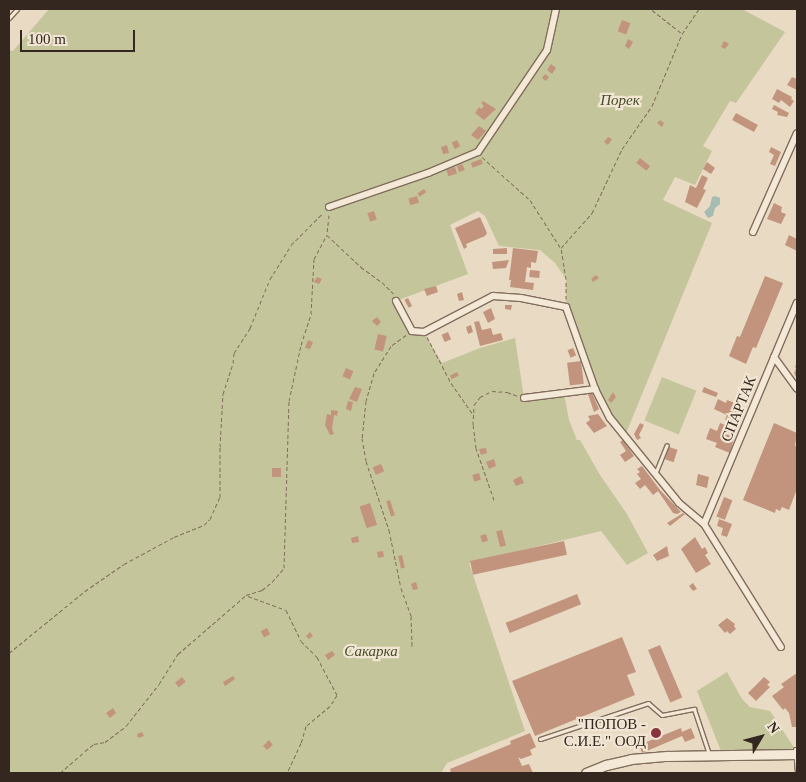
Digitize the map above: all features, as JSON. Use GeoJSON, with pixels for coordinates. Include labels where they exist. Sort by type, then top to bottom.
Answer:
{"type":"FeatureCollection","features":[{"type":"Feature","properties":{"kind":"main road"},"geometry":{"type":"LineString","coordinates":[[586,773],[606,765],[667,756],[710,757],[796,752]]}},
{"type":"Feature","properties":{"kind":"street"},"geometry":{"type":"LineString","coordinates":[[329,207],[394,185],[478,152],[547,50],[556,9]]}},
{"type":"Feature","properties":{"kind":"street"},"geometry":{"type":"LineString","coordinates":[[754,232],[797,133]]}},
{"type":"Feature","properties":{"kind":"street"},"geometry":{"type":"LineString","coordinates":[[396,301],[412,331],[424,332],[493,296],[521,298],[566,307],[595,389],[610,418],[679,504],[704,524],[781,648]]}},
{"type":"Feature","properties":{"kind":"street","name":"СПАРТАК"},"geometry":{"type":"LineString","coordinates":[[704,524],[797,303]]}},
{"type":"Feature","properties":{"kind":"street"},"geometry":{"type":"LineString","coordinates":[[774,357],[797,389]]}},
{"type":"Feature","properties":{"kind":"street"},"geometry":{"type":"LineString","coordinates":[[524,398],[595,389]]}},
{"type":"Feature","properties":{"kind":"lane"},"geometry":{"type":"LineString","coordinates":[[9,18],[17,9]]}},
{"type":"Feature","properties":{"kind":"lane"},"geometry":{"type":"LineString","coordinates":[[655,474],[667,445]]}},
{"type":"Feature","properties":{"kind":"lane"},"geometry":{"type":"LineString","coordinates":[[540,739],[648,703],[662,715],[694,709],[710,757]]}},
{"type":"Feature","properties":{"kind":"lane"},"geometry":{"type":"LineString","coordinates":[[796,752],[797,773]]}},
{"type":"Feature","properties":{"kind":"path"},"geometry":{"type":"LineString","coordinates":[[561,248],[592,213],[622,150],[652,106],[682,34],[699,9]]}},
{"type":"Feature","properties":{"kind":"path"},"geometry":{"type":"LineString","coordinates":[[652,10],[682,34]]}},
{"type":"Feature","properties":{"kind":"path"},"geometry":{"type":"LineString","coordinates":[[478,152],[530,200],[561,248],[566,279],[566,307]]}},
{"type":"Feature","properties":{"kind":"path"},"geometry":{"type":"LineString","coordinates":[[60,773],[94,744],[105,742],[126,726],[159,684],[178,654],[246,596],[262,590],[281,574],[284,568],[288,402],[301,345],[311,314],[314,259],[328,235],[329,207]]}},
{"type":"Feature","properties":{"kind":"path"},"geometry":{"type":"LineString","coordinates":[[9,653],[85,592],[124,564],[174,538],[204,526],[210,518],[220,497],[223,394],[233,363],[234,353],[250,328],[270,279],[290,245],[329,207]]}},
{"type":"Feature","properties":{"kind":"path"},"geometry":{"type":"LineString","coordinates":[[328,235],[361,268],[382,282],[393,293],[396,301]]}},
{"type":"Feature","properties":{"kind":"path"},"geometry":{"type":"LineString","coordinates":[[412,331],[391,346],[374,373],[366,401],[362,438],[366,461],[389,530],[401,588],[410,616],[412,648]]}},
{"type":"Feature","properties":{"kind":"path"},"geometry":{"type":"LineString","coordinates":[[424,332],[451,383],[473,414]]}},
{"type":"Feature","properties":{"kind":"path"},"geometry":{"type":"LineString","coordinates":[[494,500],[476,448],[474,405],[480,397],[492,390],[507,392],[524,398]]}},
{"type":"Feature","properties":{"kind":"path"},"geometry":{"type":"LineString","coordinates":[[246,596],[286,610],[301,641],[317,657],[337,695],[330,706],[306,726],[301,744],[287,773]]}},
{"type":"Feature","properties":{"kind":"green space"},"geometry":{"type":"Polygon","coordinates":[[[49,9],[742,9],[785,32],[736,103],[730,101],[703,146],[712,151],[695,185],[675,177],[663,200],[712,223],[625,436],[610,418],[566,307],[566,279],[555,263],[540,250],[499,246],[485,216],[478,211],[450,225],[468,274],[396,301],[412,330],[424,332],[442,363],[480,348],[515,338],[524,398],[564,393],[569,420],[577,440],[580,440],[600,475],[627,514],[648,553],[627,565],[601,531],[469,563],[525,731],[447,763],[441,773],[9,773],[9,50],[13,51],[49,9]]]}},
{"type":"Feature","properties":{"kind":"green space"},"geometry":{"type":"Polygon","coordinates":[[[662,377],[696,391],[679,434],[644,421],[662,377]]]}},
{"type":"Feature","properties":{"kind":"green space"},"geometry":{"type":"Polygon","coordinates":[[[727,672],[742,699],[750,707],[770,711],[795,749],[772,754],[723,756],[697,691],[727,672]]]}},
{"type":"Feature","properties":{"kind":"shaded area"},"geometry":{"type":"Polygon","coordinates":[[[712,197],[720,198],[720,204],[715,208],[713,216],[708,218],[704,212],[710,206],[712,197]]]}},
{"type":"Feature","properties":{"kind":"building"},"geometry":{"type":"Polygon","coordinates":[[[622,20],[630,23],[626,34],[618,31],[622,20]]]}},
{"type":"Feature","properties":{"kind":"building"},"geometry":{"type":"Polygon","coordinates":[[[628,39],[633,42],[629,49],[625,46],[628,39]]]}},
{"type":"Feature","properties":{"kind":"building"},"geometry":{"type":"Polygon","coordinates":[[[724,41],[729,44],[725,49],[721,47],[724,41]]]}},
{"type":"Feature","properties":{"kind":"building"},"geometry":{"type":"Polygon","coordinates":[[[551,64],[556,68],[552,74],[547,70],[551,64]]]}},
{"type":"Feature","properties":{"kind":"building"},"geometry":{"type":"Polygon","coordinates":[[[545,74],[549,77],[546,81],[542,78],[545,74]]]}},
{"type":"Feature","properties":{"kind":"building"},"geometry":{"type":"Polygon","coordinates":[[[792,77],[797,79],[797,90],[787,85],[792,77]]]}},
{"type":"Feature","properties":{"kind":"building"},"geometry":{"type":"Polygon","coordinates":[[[777,89],[792,97],[791,99],[794,101],[790,107],[781,100],[779,103],[772,99],[777,89]]]}},
{"type":"Feature","properties":{"kind":"building"},"geometry":{"type":"Polygon","coordinates":[[[483,101],[496,109],[484,120],[475,113],[479,107],[481,109],[484,106],[481,103],[483,101]]]}},
{"type":"Feature","properties":{"kind":"building"},"geometry":{"type":"Polygon","coordinates":[[[774,105],[789,113],[787,117],[777,115],[778,112],[772,109],[774,105]]]}},
{"type":"Feature","properties":{"kind":"building"},"geometry":{"type":"Polygon","coordinates":[[[736,113],[758,125],[754,132],[732,120],[736,113]]]}},
{"type":"Feature","properties":{"kind":"building"},"geometry":{"type":"Polygon","coordinates":[[[660,120],[664,123],[662,127],[657,123],[660,120]]]}},
{"type":"Feature","properties":{"kind":"building"},"geometry":{"type":"Polygon","coordinates":[[[479,126],[486,131],[478,140],[471,135],[479,126]]]}},
{"type":"Feature","properties":{"kind":"building"},"geometry":{"type":"Polygon","coordinates":[[[608,137],[612,139],[608,145],[604,142],[608,137]]]}},
{"type":"Feature","properties":{"kind":"building"},"geometry":{"type":"Polygon","coordinates":[[[457,140],[460,146],[455,149],[452,143],[457,140]]]}},
{"type":"Feature","properties":{"kind":"building"},"geometry":{"type":"Polygon","coordinates":[[[447,145],[449,153],[443,154],[441,147],[447,145]]]}},
{"type":"Feature","properties":{"kind":"building"},"geometry":{"type":"Polygon","coordinates":[[[771,147],[781,152],[775,166],[770,164],[774,155],[769,152],[771,147]]]}},
{"type":"Feature","properties":{"kind":"building"},"geometry":{"type":"Polygon","coordinates":[[[640,158],[650,166],[646,171],[636,163],[640,158]]]}},
{"type":"Feature","properties":{"kind":"building"},"geometry":{"type":"Polygon","coordinates":[[[481,159],[483,164],[473,168],[471,163],[481,159]]]}},
{"type":"Feature","properties":{"kind":"building"},"geometry":{"type":"Polygon","coordinates":[[[707,162],[715,168],[711,174],[703,169],[707,162]]]}},
{"type":"Feature","properties":{"kind":"building"},"geometry":{"type":"Polygon","coordinates":[[[462,164],[465,170],[459,172],[457,166],[462,164]]]}},
{"type":"Feature","properties":{"kind":"building"},"geometry":{"type":"Polygon","coordinates":[[[455,167],[457,174],[448,176],[446,169],[455,167]]]}},
{"type":"Feature","properties":{"kind":"building"},"geometry":{"type":"Polygon","coordinates":[[[702,175],[708,178],[703,189],[706,190],[697,208],[685,202],[690,185],[696,188],[702,175]]]}},
{"type":"Feature","properties":{"kind":"building"},"geometry":{"type":"Polygon","coordinates":[[[424,189],[426,192],[420,197],[417,193],[424,189]]]}},
{"type":"Feature","properties":{"kind":"building"},"geometry":{"type":"Polygon","coordinates":[[[417,196],[419,203],[410,205],[408,198],[417,196]]]}},
{"type":"Feature","properties":{"kind":"building"},"geometry":{"type":"Polygon","coordinates":[[[774,203],[782,207],[781,212],[786,214],[781,224],[767,219],[774,203]]]}},
{"type":"Feature","properties":{"kind":"building"},"geometry":{"type":"Polygon","coordinates":[[[374,211],[377,220],[370,222],[367,213],[374,211]]]}},
{"type":"Feature","properties":{"kind":"building"},"geometry":{"type":"Polygon","coordinates":[[[480,217],[487,233],[485,236],[466,244],[467,247],[464,249],[455,228],[480,217]]]}},
{"type":"Feature","properties":{"kind":"building"},"geometry":{"type":"Polygon","coordinates":[[[789,235],[797,239],[797,251],[785,245],[789,235]]]}},
{"type":"Feature","properties":{"kind":"building"},"geometry":{"type":"Polygon","coordinates":[[[507,248],[507,254],[493,254],[493,249],[507,248]]]}},
{"type":"Feature","properties":{"kind":"building"},"geometry":{"type":"Polygon","coordinates":[[[513,248],[538,251],[536,263],[531,262],[531,268],[527,267],[525,282],[534,283],[533,290],[510,287],[511,280],[509,280],[513,248]]]}},
{"type":"Feature","properties":{"kind":"building"},"geometry":{"type":"Polygon","coordinates":[[[509,260],[506,268],[493,269],[492,262],[509,260]]]}},
{"type":"Feature","properties":{"kind":"building"},"geometry":{"type":"Polygon","coordinates":[[[530,270],[540,271],[539,278],[529,277],[530,270]]]}},
{"type":"Feature","properties":{"kind":"building"},"geometry":{"type":"Polygon","coordinates":[[[596,275],[599,278],[593,282],[591,279],[596,275]]]}},
{"type":"Feature","properties":{"kind":"building"},"geometry":{"type":"Polygon","coordinates":[[[765,276],[783,283],[756,348],[753,347],[746,364],[729,356],[737,336],[740,337],[765,276]]]}},
{"type":"Feature","properties":{"kind":"building"},"geometry":{"type":"Polygon","coordinates":[[[317,277],[322,279],[319,284],[314,282],[317,277]]]}},
{"type":"Feature","properties":{"kind":"building"},"geometry":{"type":"Polygon","coordinates":[[[436,286],[438,292],[427,296],[424,289],[436,286]]]}},
{"type":"Feature","properties":{"kind":"building"},"geometry":{"type":"Polygon","coordinates":[[[462,292],[464,300],[459,301],[457,294],[462,292]]]}},
{"type":"Feature","properties":{"kind":"building"},"geometry":{"type":"Polygon","coordinates":[[[408,298],[412,306],[409,308],[404,300],[408,298]]]}},
{"type":"Feature","properties":{"kind":"building"},"geometry":{"type":"Polygon","coordinates":[[[505,305],[512,305],[511,310],[505,309],[505,305]]]}},
{"type":"Feature","properties":{"kind":"building"},"geometry":{"type":"Polygon","coordinates":[[[491,308],[495,319],[488,323],[483,312],[491,308]]]}},
{"type":"Feature","properties":{"kind":"building"},"geometry":{"type":"Polygon","coordinates":[[[377,317],[381,322],[377,326],[372,321],[377,317]]]}},
{"type":"Feature","properties":{"kind":"building"},"geometry":{"type":"Polygon","coordinates":[[[479,321],[482,330],[491,328],[493,335],[501,333],[503,340],[480,346],[474,322],[479,321]]]}},
{"type":"Feature","properties":{"kind":"building"},"geometry":{"type":"Polygon","coordinates":[[[471,325],[473,332],[468,334],[466,327],[471,325]]]}},
{"type":"Feature","properties":{"kind":"building"},"geometry":{"type":"Polygon","coordinates":[[[448,332],[451,339],[445,342],[442,335],[448,332]]]}},
{"type":"Feature","properties":{"kind":"building"},"geometry":{"type":"Polygon","coordinates":[[[378,334],[387,336],[383,352],[374,350],[378,334]]]}},
{"type":"Feature","properties":{"kind":"building"},"geometry":{"type":"Polygon","coordinates":[[[308,340],[313,342],[310,349],[305,348],[308,340]]]}},
{"type":"Feature","properties":{"kind":"building"},"geometry":{"type":"Polygon","coordinates":[[[573,348],[576,355],[571,358],[567,350],[573,348]]]}},
{"type":"Feature","properties":{"kind":"building"},"geometry":{"type":"Polygon","coordinates":[[[581,361],[584,384],[570,386],[567,363],[581,361]]]}},
{"type":"Feature","properties":{"kind":"building"},"geometry":{"type":"Polygon","coordinates":[[[797,364],[797,376],[796,377],[794,373],[797,364]]]}},
{"type":"Feature","properties":{"kind":"building"},"geometry":{"type":"Polygon","coordinates":[[[346,368],[353,371],[350,379],[342,376],[346,368]]]}},
{"type":"Feature","properties":{"kind":"building"},"geometry":{"type":"Polygon","coordinates":[[[457,372],[459,376],[452,379],[450,376],[457,372]]]}},
{"type":"Feature","properties":{"kind":"building"},"geometry":{"type":"Polygon","coordinates":[[[355,387],[362,389],[357,402],[349,399],[355,387]]]}},
{"type":"Feature","properties":{"kind":"building"},"geometry":{"type":"Polygon","coordinates":[[[704,387],[718,393],[716,397],[702,392],[704,387]]]}},
{"type":"Feature","properties":{"kind":"building"},"geometry":{"type":"Polygon","coordinates":[[[613,392],[616,397],[611,403],[608,400],[613,392]]]}},
{"type":"Feature","properties":{"kind":"building"},"geometry":{"type":"Polygon","coordinates":[[[592,393],[599,409],[594,412],[588,394],[592,393]]]}},
{"type":"Feature","properties":{"kind":"building"},"geometry":{"type":"Polygon","coordinates":[[[718,399],[726,403],[727,400],[738,404],[736,408],[741,409],[733,423],[725,420],[727,415],[714,409],[718,399]]]}},
{"type":"Feature","properties":{"kind":"building"},"geometry":{"type":"Polygon","coordinates":[[[348,401],[353,402],[351,411],[346,409],[348,401]]]}},
{"type":"Feature","properties":{"kind":"building"},"geometry":{"type":"Polygon","coordinates":[[[331,410],[338,411],[337,416],[334,415],[332,429],[334,434],[330,435],[325,425],[327,414],[331,415],[331,410]]]}},
{"type":"Feature","properties":{"kind":"building"},"geometry":{"type":"Polygon","coordinates":[[[598,414],[607,426],[594,433],[586,423],[590,420],[588,416],[598,414]]]}},
{"type":"Feature","properties":{"kind":"building"},"geometry":{"type":"Polygon","coordinates":[[[640,423],[644,425],[639,435],[641,438],[637,440],[634,434],[640,423]]]}},
{"type":"Feature","properties":{"kind":"building"},"geometry":{"type":"Polygon","coordinates":[[[720,423],[734,428],[731,436],[734,438],[730,453],[715,447],[717,443],[706,439],[710,428],[717,431],[720,423]]]}},
{"type":"Feature","properties":{"kind":"building"},"geometry":{"type":"Polygon","coordinates":[[[774,423],[797,433],[795,446],[797,447],[797,489],[789,510],[782,507],[780,511],[776,509],[775,513],[743,500],[774,423]]]}},
{"type":"Feature","properties":{"kind":"building"},"geometry":{"type":"Polygon","coordinates":[[[623,440],[634,456],[625,462],[620,455],[626,451],[620,442],[623,440]]]}},
{"type":"Feature","properties":{"kind":"building"},"geometry":{"type":"Polygon","coordinates":[[[669,447],[678,450],[674,462],[665,459],[669,447]]]}},
{"type":"Feature","properties":{"kind":"building"},"geometry":{"type":"Polygon","coordinates":[[[486,448],[487,453],[481,455],[479,449],[486,448]]]}},
{"type":"Feature","properties":{"kind":"building"},"geometry":{"type":"Polygon","coordinates":[[[494,459],[496,466],[489,469],[486,462],[494,459]]]}},
{"type":"Feature","properties":{"kind":"building"},"geometry":{"type":"Polygon","coordinates":[[[381,464],[384,471],[376,475],[373,468],[381,464]]]}},
{"type":"Feature","properties":{"kind":"building"},"geometry":{"type":"Polygon","coordinates":[[[642,466],[660,490],[681,512],[673,513],[658,491],[653,495],[645,485],[640,489],[635,483],[641,479],[637,474],[640,472],[637,469],[642,466]]]}},
{"type":"Feature","properties":{"kind":"building"},"geometry":{"type":"Polygon","coordinates":[[[272,468],[281,468],[281,477],[272,477],[272,468]]]}},
{"type":"Feature","properties":{"kind":"building"},"geometry":{"type":"Polygon","coordinates":[[[479,473],[481,480],[474,482],[472,475],[479,473]]]}},
{"type":"Feature","properties":{"kind":"building"},"geometry":{"type":"Polygon","coordinates":[[[698,474],[709,477],[707,488],[696,485],[698,474]]]}},
{"type":"Feature","properties":{"kind":"building"},"geometry":{"type":"Polygon","coordinates":[[[521,476],[524,483],[516,486],[513,480],[521,476]]]}},
{"type":"Feature","properties":{"kind":"building"},"geometry":{"type":"Polygon","coordinates":[[[724,497],[732,500],[725,520],[716,517],[724,497]]]}},
{"type":"Feature","properties":{"kind":"building"},"geometry":{"type":"Polygon","coordinates":[[[390,500],[395,515],[391,516],[386,501],[390,500]]]}},
{"type":"Feature","properties":{"kind":"building"},"geometry":{"type":"Polygon","coordinates":[[[370,503],[377,525],[367,528],[360,506],[370,503]]]}},
{"type":"Feature","properties":{"kind":"building"},"geometry":{"type":"Polygon","coordinates":[[[683,513],[685,514],[670,526],[667,523],[683,513]]]}},
{"type":"Feature","properties":{"kind":"building"},"geometry":{"type":"Polygon","coordinates":[[[719,519],[732,524],[727,537],[721,535],[723,528],[717,526],[719,519]]]}},
{"type":"Feature","properties":{"kind":"building"},"geometry":{"type":"Polygon","coordinates":[[[502,530],[506,546],[500,547],[496,531],[502,530]]]}},
{"type":"Feature","properties":{"kind":"building"},"geometry":{"type":"Polygon","coordinates":[[[486,534],[488,541],[482,542],[480,536],[486,534]]]}},
{"type":"Feature","properties":{"kind":"building"},"geometry":{"type":"Polygon","coordinates":[[[358,536],[359,542],[352,543],[351,538],[358,536]]]}},
{"type":"Feature","properties":{"kind":"building"},"geometry":{"type":"Polygon","coordinates":[[[695,537],[702,549],[705,547],[708,553],[705,555],[711,564],[696,573],[681,549],[695,537]]]}},
{"type":"Feature","properties":{"kind":"building"},"geometry":{"type":"Polygon","coordinates":[[[564,541],[567,555],[473,575],[470,561],[564,541]]]}},
{"type":"Feature","properties":{"kind":"building"},"geometry":{"type":"Polygon","coordinates":[[[667,546],[669,556],[657,561],[653,555],[667,546]]]}},
{"type":"Feature","properties":{"kind":"building"},"geometry":{"type":"Polygon","coordinates":[[[383,551],[384,557],[378,558],[377,552],[383,551]]]}},
{"type":"Feature","properties":{"kind":"building"},"geometry":{"type":"Polygon","coordinates":[[[402,555],[405,568],[401,569],[398,556],[402,555]]]}},
{"type":"Feature","properties":{"kind":"building"},"geometry":{"type":"Polygon","coordinates":[[[416,582],[418,589],[413,590],[411,584],[416,582]]]}},
{"type":"Feature","properties":{"kind":"building"},"geometry":{"type":"Polygon","coordinates":[[[693,583],[697,589],[693,591],[689,586],[693,583]]]}},
{"type":"Feature","properties":{"kind":"building"},"geometry":{"type":"Polygon","coordinates":[[[577,594],[581,604],[510,633],[506,623],[577,594]]]}},
{"type":"Feature","properties":{"kind":"building"},"geometry":{"type":"Polygon","coordinates":[[[727,618],[735,624],[736,629],[730,634],[727,631],[725,633],[718,625],[727,618]]]}},
{"type":"Feature","properties":{"kind":"building"},"geometry":{"type":"Polygon","coordinates":[[[267,628],[270,634],[264,637],[261,631],[267,628]]]}},
{"type":"Feature","properties":{"kind":"building"},"geometry":{"type":"Polygon","coordinates":[[[310,632],[313,636],[309,639],[306,636],[310,632]]]}},
{"type":"Feature","properties":{"kind":"building"},"geometry":{"type":"Polygon","coordinates":[[[622,637],[636,672],[627,675],[635,695],[535,736],[512,681],[622,637]]]}},
{"type":"Feature","properties":{"kind":"building"},"geometry":{"type":"Polygon","coordinates":[[[660,645],[682,697],[670,703],[648,650],[660,645]]]}},
{"type":"Feature","properties":{"kind":"building"},"geometry":{"type":"Polygon","coordinates":[[[332,651],[335,655],[328,660],[325,655],[332,651]]]}},
{"type":"Feature","properties":{"kind":"building"},"geometry":{"type":"Polygon","coordinates":[[[797,673],[797,727],[792,727],[789,713],[785,708],[783,710],[772,696],[784,687],[781,684],[797,673]]]}},
{"type":"Feature","properties":{"kind":"building"},"geometry":{"type":"Polygon","coordinates":[[[233,676],[235,679],[225,686],[223,682],[233,676]]]}},
{"type":"Feature","properties":{"kind":"building"},"geometry":{"type":"Polygon","coordinates":[[[182,677],[186,682],[179,687],[175,683],[182,677]]]}},
{"type":"Feature","properties":{"kind":"building"},"geometry":{"type":"Polygon","coordinates":[[[764,677],[770,682],[767,685],[770,687],[756,701],[748,693],[764,677]]]}},
{"type":"Feature","properties":{"kind":"building"},"geometry":{"type":"Polygon","coordinates":[[[113,708],[116,713],[110,718],[106,713],[113,708]]]}},
{"type":"Feature","properties":{"kind":"building"},"geometry":{"type":"Polygon","coordinates":[[[681,728],[682,732],[691,728],[695,738],[685,742],[682,736],[642,753],[639,745],[681,728]]]}},
{"type":"Feature","properties":{"kind":"building"},"geometry":{"type":"Polygon","coordinates":[[[142,732],[144,736],[138,738],[137,734],[142,732]]]}},
{"type":"Feature","properties":{"kind":"building"},"geometry":{"type":"Polygon","coordinates":[[[530,733],[536,747],[530,750],[532,755],[521,759],[518,757],[522,766],[529,764],[533,773],[451,773],[450,769],[511,744],[510,741],[530,733]]]}},
{"type":"Feature","properties":{"kind":"building"},"geometry":{"type":"Polygon","coordinates":[[[269,740],[273,745],[267,750],[263,746],[269,740]]]}},
{"type":"Feature","properties":{"kind":"place","name":"\"ПОПОВ - С.И.Е.\" ООД"},"geometry":{"type":"Point","coordinates":[656,733]}},
{"type":"Feature","properties":{"kind":"park label","name":"Порек"},"geometry":{"type":"Point","coordinates":[620,101]}},
{"type":"Feature","properties":{"kind":"park label","name":"Сакарка"},"geometry":{"type":"Point","coordinates":[371,652]}}]}
